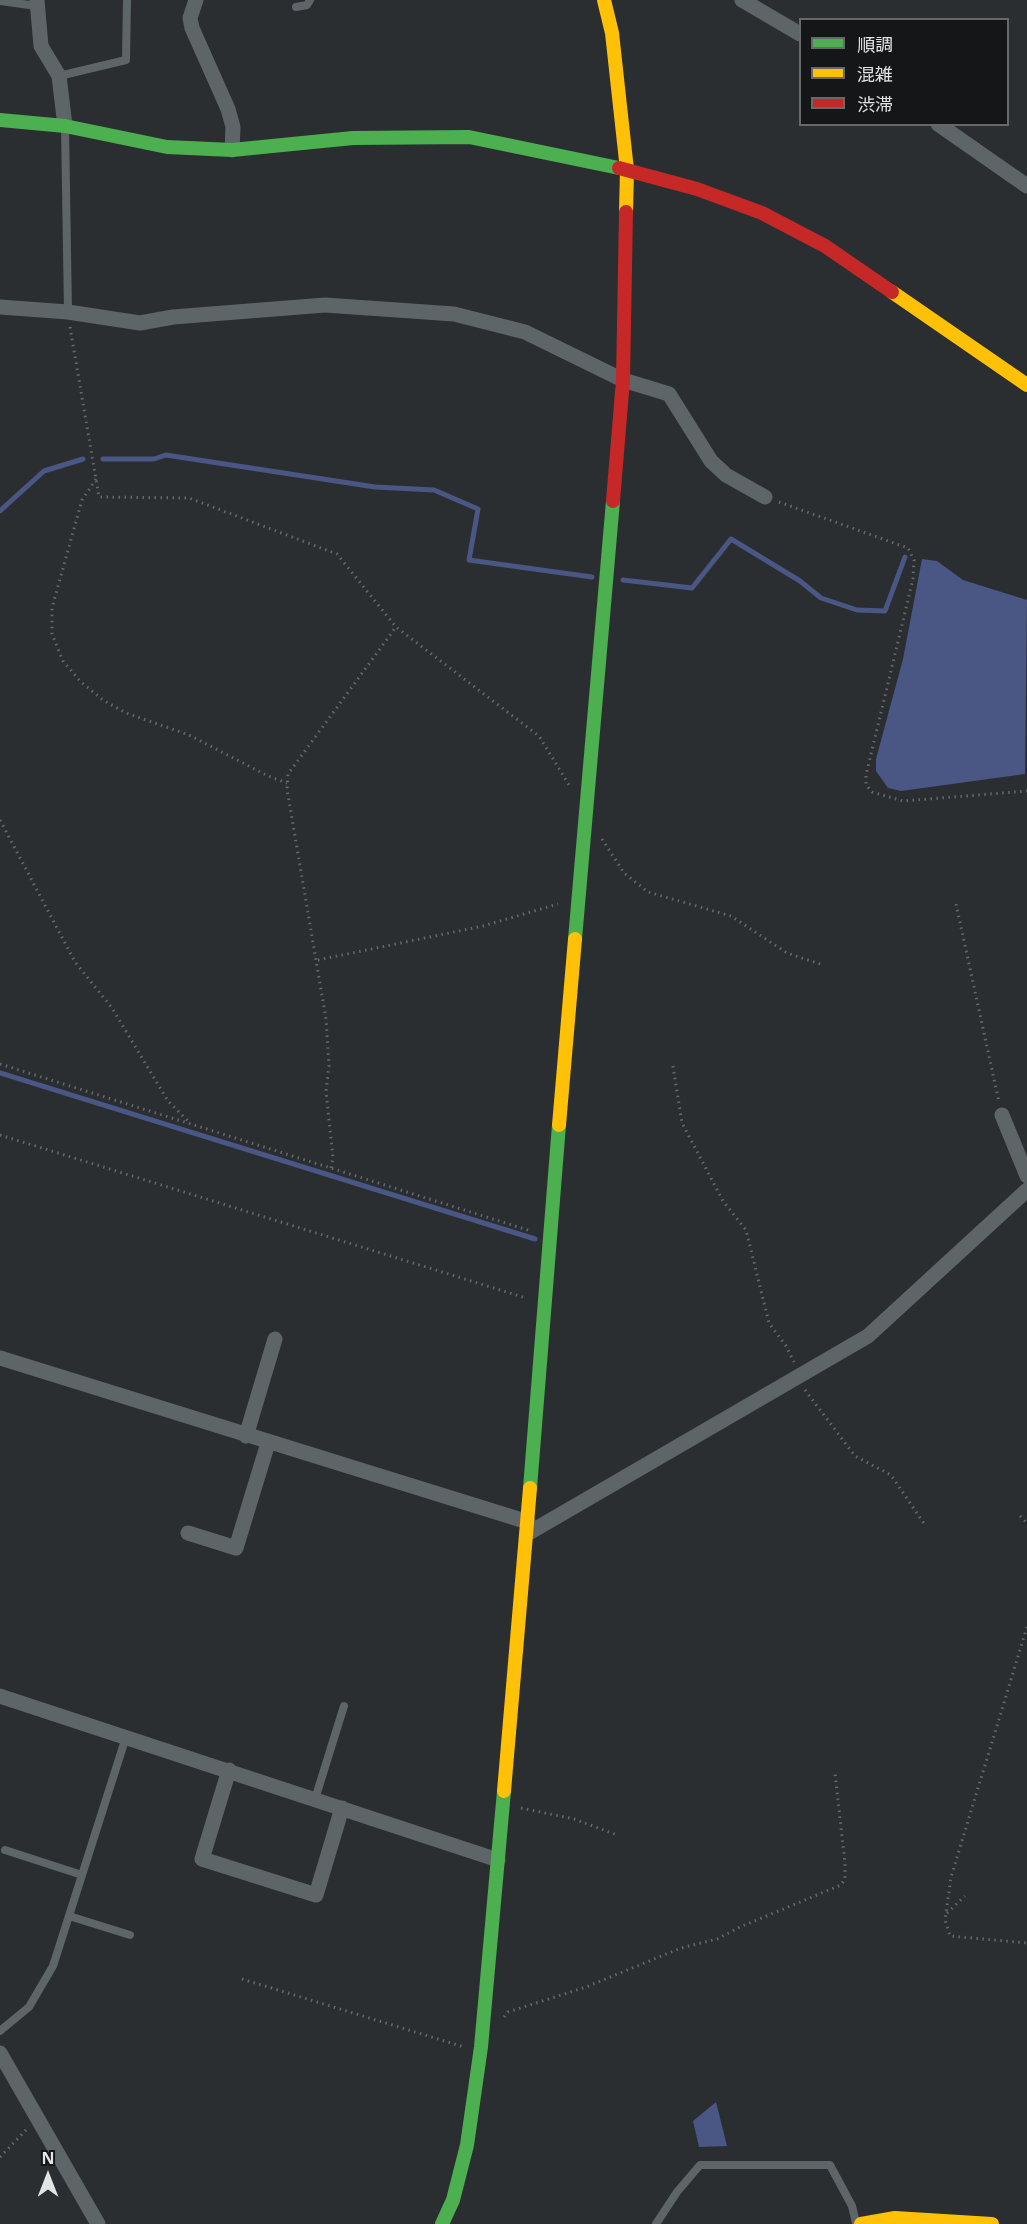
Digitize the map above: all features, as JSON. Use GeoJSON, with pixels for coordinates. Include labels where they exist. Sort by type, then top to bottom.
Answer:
{"type":"FeatureCollection","features":[{"type":"Feature","properties":{"kind":"street"},"geometry":{"type":"LineString","coordinates":[[196,0],[190,18],[192,28],[228,109],[233,128],[232,150]]}},
{"type":"Feature","properties":{"kind":"street"},"geometry":{"type":"LineString","coordinates":[[442,2224],[453,2200],[467,2145],[480,2052],[528,1528],[549,1237],[623,380],[627,170],[612,33],[604,0]]}},
{"type":"Feature","properties":{"kind":"street"},"geometry":{"type":"LineString","coordinates":[[742,0],[799,33]]}},
{"type":"Feature","properties":{"kind":"street"},"geometry":{"type":"LineString","coordinates":[[37,3],[41,46],[59,76],[65,126]]}},
{"type":"Feature","properties":{"kind":"street"},"geometry":{"type":"LineString","coordinates":[[0,120],[65,126],[167,147],[232,150],[353,138],[470,137],[627,170],[697,189],[762,213],[825,246],[1027,385]]}},
{"type":"Feature","properties":{"kind":"street"},"geometry":{"type":"LineString","coordinates":[[941,126],[1027,186]]}},
{"type":"Feature","properties":{"kind":"street"},"geometry":{"type":"LineString","coordinates":[[0,307],[68,312],[140,324],[173,316],[325,305],[454,314],[525,332],[623,380],[669,394],[711,461],[726,475],[765,497]]}},
{"type":"Feature","properties":{"kind":"street"},"geometry":{"type":"LineString","coordinates":[[1002,1115],[1027,1176]]}},
{"type":"Feature","properties":{"kind":"street"},"geometry":{"type":"LineString","coordinates":[[0,1358],[528,1528],[868,1336],[1027,1190]]}},
{"type":"Feature","properties":{"kind":"street"},"geometry":{"type":"LineString","coordinates":[[246,1436],[275,1339]]}},
{"type":"Feature","properties":{"kind":"street"},"geometry":{"type":"LineString","coordinates":[[188,1533],[236,1548],[268,1443]]}},
{"type":"Feature","properties":{"kind":"street"},"geometry":{"type":"LineString","coordinates":[[0,1696],[498,1860]]}},
{"type":"Feature","properties":{"kind":"street"},"geometry":{"type":"LineString","coordinates":[[229,1770],[201,1859],[316,1895],[342,1808]]}},
{"type":"Feature","properties":{"kind":"street"},"geometry":{"type":"LineString","coordinates":[[0,2054],[98,2224]]}},
{"type":"Feature","properties":{"kind":"street"},"geometry":{"type":"LineString","coordinates":[[861,2224],[896,2218],[992,2224]]}},
{"type":"Feature","properties":{"kind":"lane"},"geometry":{"type":"LineString","coordinates":[[0,0],[37,3]]}},
{"type":"Feature","properties":{"kind":"lane"},"geometry":{"type":"LineString","coordinates":[[59,76],[126,60],[127,0]]}},
{"type":"Feature","properties":{"kind":"lane"},"geometry":{"type":"LineString","coordinates":[[296,7],[307,5],[310,0]]}},
{"type":"Feature","properties":{"kind":"lane"},"geometry":{"type":"LineString","coordinates":[[65,126],[68,312]]}},
{"type":"Feature","properties":{"kind":"lane"},"geometry":{"type":"LineString","coordinates":[[315,1799],[344,1706]]}},
{"type":"Feature","properties":{"kind":"lane"},"geometry":{"type":"LineString","coordinates":[[0,2031],[29,2007],[53,1966],[126,1736]]}},
{"type":"Feature","properties":{"kind":"lane"},"geometry":{"type":"LineString","coordinates":[[5,1851],[82,1875]]}},
{"type":"Feature","properties":{"kind":"lane"},"geometry":{"type":"LineString","coordinates":[[69,1917],[130,1935]]}},
{"type":"Feature","properties":{"kind":"lane"},"geometry":{"type":"LineString","coordinates":[[656,2224],[677,2192],[700,2165],[830,2165],[852,2206],[856,2224]]}},
{"type":"Feature","properties":{"kind":"path"},"geometry":{"type":"LineString","coordinates":[[68,312],[99,497],[189,498],[337,554],[396,627],[539,736],[570,786],[587,808]]}},
{"type":"Feature","properties":{"kind":"path"},"geometry":{"type":"LineString","coordinates":[[96,479],[82,500],[52,609],[52,634],[63,661],[81,682],[126,713],[189,735],[268,776],[287,783]]}},
{"type":"Feature","properties":{"kind":"path"},"geometry":{"type":"LineString","coordinates":[[765,497],[908,548],[914,560],[913,579],[866,775],[866,785],[872,792],[903,801],[1027,791]]}},
{"type":"Feature","properties":{"kind":"path"},"geometry":{"type":"LineString","coordinates":[[331,1168],[333,1158],[326,1091],[328,1045],[318,960],[287,783],[288,774],[396,627]]}},
{"type":"Feature","properties":{"kind":"path"},"geometry":{"type":"LineString","coordinates":[[0,820],[75,962],[112,1008],[168,1101],[190,1123]]}},
{"type":"Feature","properties":{"kind":"path"},"geometry":{"type":"LineString","coordinates":[[585,826],[600,835],[624,873],[648,892],[731,916],[787,953],[823,965]]}},
{"type":"Feature","properties":{"kind":"path"},"geometry":{"type":"LineString","coordinates":[[318,960],[483,926],[561,903],[579,900]]}},
{"type":"Feature","properties":{"kind":"path"},"geometry":{"type":"LineString","coordinates":[[956,904],[1002,1115]]}},
{"type":"Feature","properties":{"kind":"path"},"geometry":{"type":"LineString","coordinates":[[0,1064],[549,1237]]}},
{"type":"Feature","properties":{"kind":"path"},"geometry":{"type":"LineString","coordinates":[[673,1066],[682,1123],[723,1201],[746,1230],[769,1323],[786,1346],[798,1375],[845,1445],[855,1456],[891,1475],[925,1525]]}},
{"type":"Feature","properties":{"kind":"path"},"geometry":{"type":"LineString","coordinates":[[0,1135],[544,1304]]}},
{"type":"Feature","properties":{"kind":"path"},"geometry":{"type":"LineString","coordinates":[[1020,1516],[1027,1523]]}},
{"type":"Feature","properties":{"kind":"path"},"geometry":{"type":"LineString","coordinates":[[1027,1627],[951,1877],[946,1915],[947,1933],[950,1936],[1027,1942]]}},
{"type":"Feature","properties":{"kind":"path"},"geometry":{"type":"LineString","coordinates":[[501,2021],[508,2012],[586,1987],[681,1948],[717,1939],[740,1927],[841,1886],[845,1879],[845,1863],[835,1773]]}},
{"type":"Feature","properties":{"kind":"path"},"geometry":{"type":"LineString","coordinates":[[503,1806],[564,1817],[617,1835]]}},
{"type":"Feature","properties":{"kind":"path"},"geometry":{"type":"LineString","coordinates":[[946,1915],[965,1896]]}},
{"type":"Feature","properties":{"kind":"path"},"geometry":{"type":"LineString","coordinates":[[242,1979],[480,2052]]}},
{"type":"Feature","properties":{"kind":"path"},"geometry":{"type":"LineString","coordinates":[[0,2157],[38,2118]]}},
{"type":"Feature","properties":{"kind":"water"},"geometry":{"type":"Polygon","coordinates":[[[922,559],[937,561],[963,580],[1027,600],[1025,774],[901,791],[888,788],[876,771],[876,759],[903,659],[922,559]]]}},
{"type":"Feature","properties":{"kind":"water"},"geometry":{"type":"Polygon","coordinates":[[[716,2102],[727,2146],[699,2147],[693,2121],[716,2102]]]}},
{"type":"Feature","properties":{"kind":"waterway"},"geometry":{"type":"LineString","coordinates":[[103,459],[154,459],[166,455],[375,487],[434,490],[478,509],[469,560],[592,577]]}},
{"type":"Feature","properties":{"kind":"waterway"},"geometry":{"type":"LineString","coordinates":[[0,511],[44,471],[83,459]]}},
{"type":"Feature","properties":{"kind":"waterway"},"geometry":{"type":"LineString","coordinates":[[623,580],[692,588],[731,539],[800,581],[821,598],[857,610],[885,611],[905,557]]}},
{"type":"Feature","properties":{"kind":"waterway"},"geometry":{"type":"LineString","coordinates":[[0,1073],[535,1239]]}},
{"type":"Feature","properties":{"kind":"traffic: fast"},"geometry":{"type":"LineString","coordinates":[[0,120],[65,126],[167,147],[232,150],[353,138],[469,137],[619,168]]}},
{"type":"Feature","properties":{"kind":"traffic: fast"},"geometry":{"type":"LineString","coordinates":[[575,939],[613,501]]}},
{"type":"Feature","properties":{"kind":"traffic: fast"},"geometry":{"type":"LineString","coordinates":[[530,1488],[559,1125]]}},
{"type":"Feature","properties":{"kind":"traffic: fast"},"geometry":{"type":"LineString","coordinates":[[442,2224],[453,2200],[467,2145],[481,2047],[504,1791]]}},
{"type":"Feature","properties":{"kind":"traffic: slow"},"geometry":{"type":"LineString","coordinates":[[604,0],[612,33],[627,170],[626,212]]}},
{"type":"Feature","properties":{"kind":"traffic: slow"},"geometry":{"type":"LineString","coordinates":[[892,292],[1027,385]]}},
{"type":"Feature","properties":{"kind":"traffic: slow"},"geometry":{"type":"LineString","coordinates":[[559,1125],[575,939]]}},
{"type":"Feature","properties":{"kind":"traffic: slow"},"geometry":{"type":"LineString","coordinates":[[504,1791],[530,1488]]}},
{"type":"Feature","properties":{"kind":"traffic: slow"},"geometry":{"type":"LineString","coordinates":[[861,2224],[895,2218],[992,2224]]}},
{"type":"Feature","properties":{"kind":"traffic: jam"},"geometry":{"type":"LineString","coordinates":[[619,168],[697,189],[762,213],[825,246],[892,292]]}},
{"type":"Feature","properties":{"kind":"traffic: jam"},"geometry":{"type":"LineString","coordinates":[[613,501],[623,380],[626,212]]}}]}
